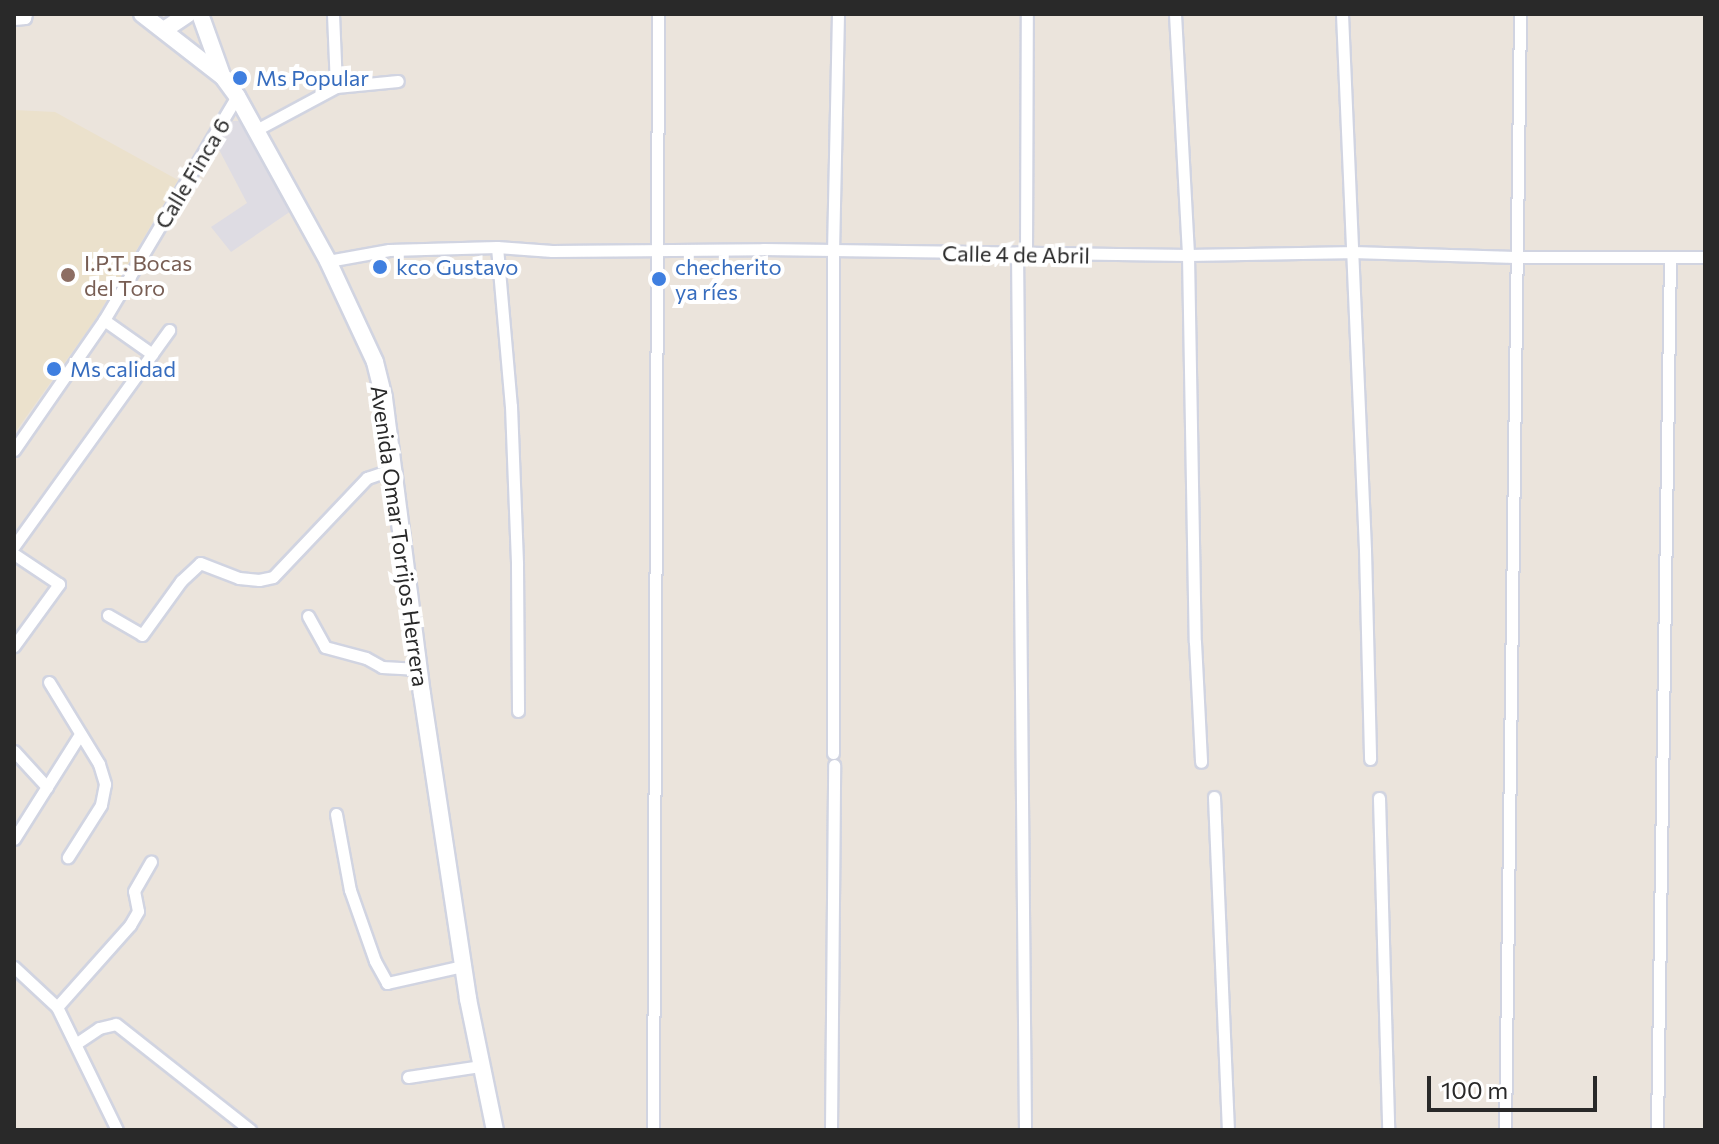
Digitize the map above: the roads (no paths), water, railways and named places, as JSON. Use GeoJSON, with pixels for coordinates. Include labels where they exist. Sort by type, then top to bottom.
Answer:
{"type":"FeatureCollection","features":[{"type":"Feature","properties":{"kind":"street"},"geometry":{"type":"LineString","coordinates":[[14,19],[25,18],[26,14]]}},
{"type":"Feature","properties":{"kind":"street","name":"Avenida Omar Torrijos Herrera"},"geometry":{"type":"LineString","coordinates":[[142,14],[223,77],[237,96],[258,129],[328,261],[375,362],[384,398],[419,669],[463,966],[495,1130]]}},
{"type":"Feature","properties":{"kind":"street"},"geometry":{"type":"LineString","coordinates":[[164,30],[188,14]]}},
{"type":"Feature","properties":{"kind":"street"},"geometry":{"type":"LineString","coordinates":[[200,14],[223,77]]}},
{"type":"Feature","properties":{"kind":"street"},"geometry":{"type":"LineString","coordinates":[[333,14],[336,87]]}},
{"type":"Feature","properties":{"kind":"street"},"geometry":{"type":"LineString","coordinates":[[653,1130],[658,14]]}},
{"type":"Feature","properties":{"kind":"street"},"geometry":{"type":"LineString","coordinates":[[831,1130],[833,252],[838,14]]}},
{"type":"Feature","properties":{"kind":"street"},"geometry":{"type":"LineString","coordinates":[[1025,1130],[1022,254],[1027,14]]}},
{"type":"Feature","properties":{"kind":"street"},"geometry":{"type":"LineString","coordinates":[[1175,14],[1188,255],[1195,642],[1201,762]]}},
{"type":"Feature","properties":{"kind":"street"},"geometry":{"type":"LineString","coordinates":[[1342,14],[1370,759]]}},
{"type":"Feature","properties":{"kind":"street"},"geometry":{"type":"LineString","coordinates":[[1505,1130],[1520,14]]}},
{"type":"Feature","properties":{"kind":"street"},"geometry":{"type":"LineString","coordinates":[[258,129],[336,87],[398,81]]}},
{"type":"Feature","properties":{"kind":"street","name":"Calle Finca 6"},"geometry":{"type":"LineString","coordinates":[[14,450],[104,320],[237,96]]}},
{"type":"Feature","properties":{"kind":"street"},"geometry":{"type":"LineString","coordinates":[[497,247],[513,470],[518,711]]}},
{"type":"Feature","properties":{"kind":"street","name":"Calle 4 de Abril"},"geometry":{"type":"LineString","coordinates":[[328,261],[389,250],[497,247],[1022,254],[1352,252],[1515,257],[1705,257]]}},
{"type":"Feature","properties":{"kind":"street"},"geometry":{"type":"LineString","coordinates":[[1657,1130],[1670,257]]}},
{"type":"Feature","properties":{"kind":"street"},"geometry":{"type":"LineString","coordinates":[[104,320],[152,354]]}},
{"type":"Feature","properties":{"kind":"street"},"geometry":{"type":"LineString","coordinates":[[14,546],[169,330]]}},
{"type":"Feature","properties":{"kind":"street"},"geometry":{"type":"LineString","coordinates":[[108,615],[142,635],[181,581],[200,563],[239,578],[259,580],[273,577],[367,478],[393,469]]}},
{"type":"Feature","properties":{"kind":"street"},"geometry":{"type":"LineString","coordinates":[[14,554],[59,584],[14,646]]}},
{"type":"Feature","properties":{"kind":"street"},"geometry":{"type":"LineString","coordinates":[[308,616],[325,647],[366,658],[382,667],[419,669]]}},
{"type":"Feature","properties":{"kind":"street"},"geometry":{"type":"LineString","coordinates":[[49,682],[99,764],[105,784],[101,805],[68,857]]}},
{"type":"Feature","properties":{"kind":"street"},"geometry":{"type":"LineString","coordinates":[[14,839],[80,734]]}},
{"type":"Feature","properties":{"kind":"street"},"geometry":{"type":"LineString","coordinates":[[14,751],[47,787]]}},
{"type":"Feature","properties":{"kind":"street"},"geometry":{"type":"LineString","coordinates":[[1214,797],[1228,1130]]}},
{"type":"Feature","properties":{"kind":"street"},"geometry":{"type":"LineString","coordinates":[[1379,798],[1388,1130]]}},
{"type":"Feature","properties":{"kind":"street"},"geometry":{"type":"LineString","coordinates":[[336,814],[350,890],[375,961],[387,983],[463,966]]}},
{"type":"Feature","properties":{"kind":"street"},"geometry":{"type":"LineString","coordinates":[[57,1007],[130,925],[138,911],[134,891],[151,862]]}},
{"type":"Feature","properties":{"kind":"street"},"geometry":{"type":"LineString","coordinates":[[14,967],[57,1007],[117,1130]]}},
{"type":"Feature","properties":{"kind":"street"},"geometry":{"type":"LineString","coordinates":[[77,1043],[99,1028],[116,1024],[130,1031],[250,1130]]}},
{"type":"Feature","properties":{"kind":"street"},"geometry":{"type":"LineString","coordinates":[[408,1077],[481,1066]]}},
{"type":"Feature","properties":{"kind":"place","name":"Ms Popular"},"geometry":{"type":"Point","coordinates":[240,78]}},
{"type":"Feature","properties":{"kind":"place","name":"kco Gustavo"},"geometry":{"type":"Point","coordinates":[380,267]}},
{"type":"Feature","properties":{"kind":"place","name":"I.P.T. Bocas del Toro"},"geometry":{"type":"Point","coordinates":[68,275]}},
{"type":"Feature","properties":{"kind":"place","name":"checherito ya ríes"},"geometry":{"type":"Point","coordinates":[659,279]}},
{"type":"Feature","properties":{"kind":"place","name":"Ms calidad"},"geometry":{"type":"Point","coordinates":[54,369]}}]}
